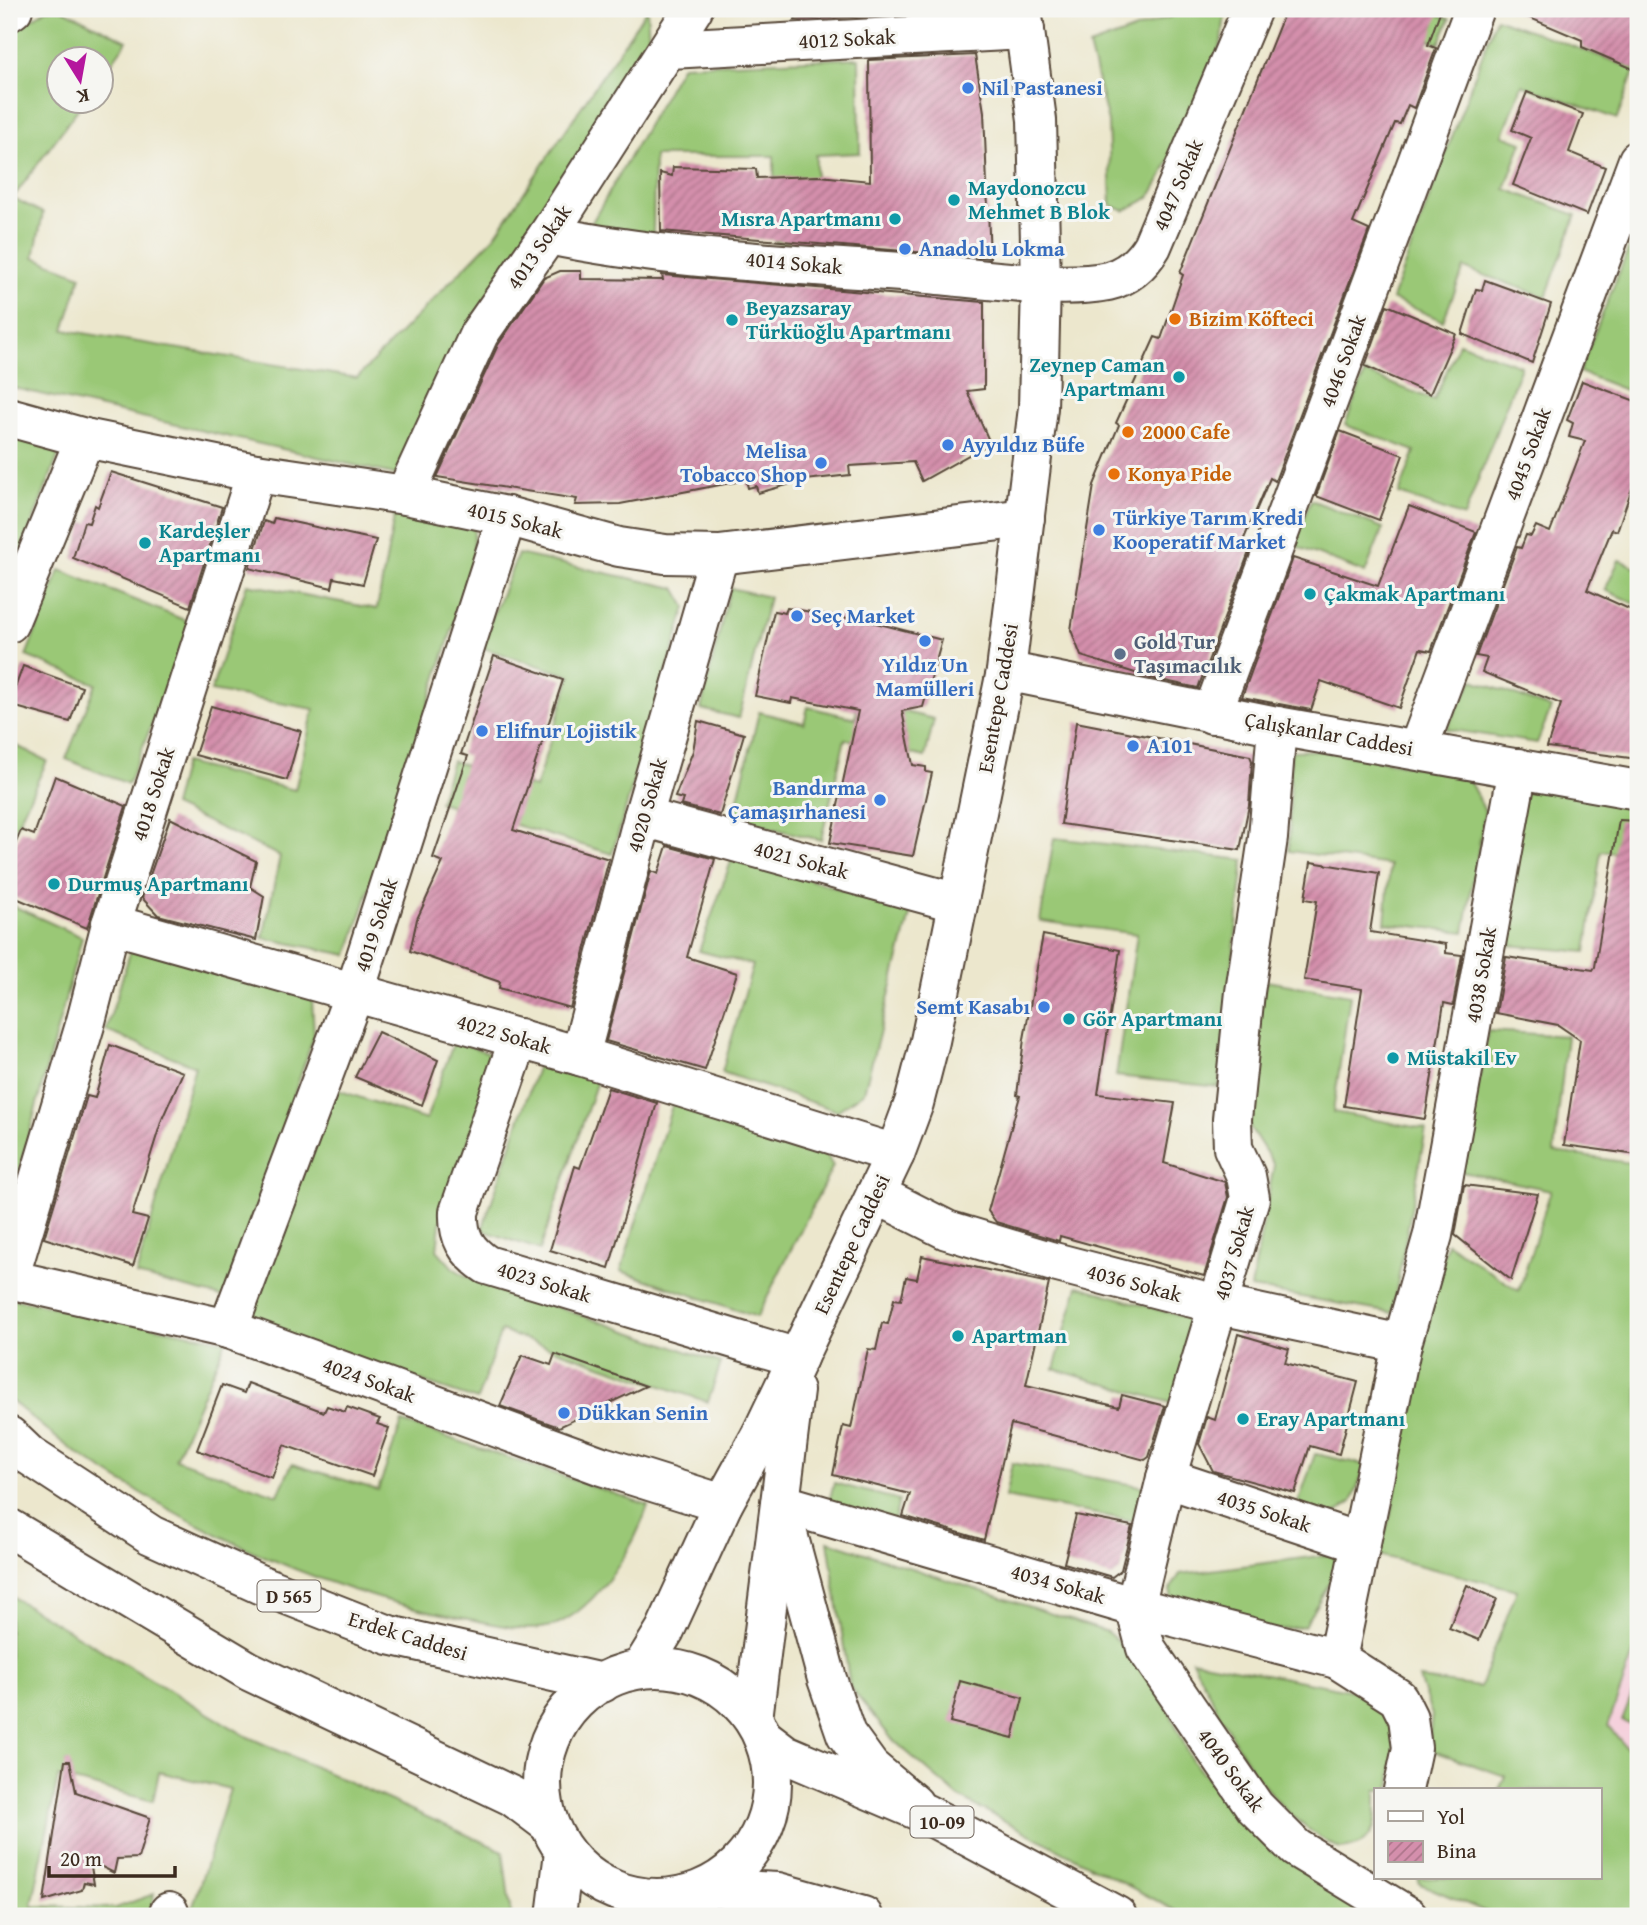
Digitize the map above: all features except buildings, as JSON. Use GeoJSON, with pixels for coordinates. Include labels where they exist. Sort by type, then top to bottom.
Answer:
{"type":"FeatureCollection","features":[{"type":"Feature","properties":{"kind":"main road","name":"4013 Sokak"},"geometry":{"type":"LineString","coordinates":[[405,495],[480,334],[548,235],[694,9]]}},
{"type":"Feature","properties":{"kind":"main road","name":"4047 Sokak"},"geometry":{"type":"LineString","coordinates":[[1041,283],[1107,281],[1135,268],[1146,257],[1252,9]]}},
{"type":"Feature","properties":{"kind":"main road","name":"4046 Sokak"},"geometry":{"type":"LineString","coordinates":[[1212,714],[1474,9]]}},
{"type":"Feature","properties":{"kind":"main road","name":"4012 Sokak"},"geometry":{"type":"LineString","coordinates":[[670,48],[1023,19]]}},
{"type":"Feature","properties":{"kind":"main road","name":"Esentepe Caddesi"},"geometry":{"type":"LineString","coordinates":[[641,1669],[666,1629],[723,1504],[798,1358],[895,1154],[914,1103],[930,1041],[958,903],[1011,671],[1038,408],[1041,283],[1037,120],[1023,19]]}},
{"type":"Feature","properties":{"kind":"main road","name":"4045 Sokak"},"geometry":{"type":"LineString","coordinates":[[1418,749],[1638,160]]}},
{"type":"Feature","properties":{"kind":"main road","name":"4014 Sokak"},"geometry":{"type":"LineString","coordinates":[[548,235],[603,246],[669,254],[1041,283]]}},
{"type":"Feature","properties":{"kind":"main road","name":"4015 Sokak"},"geometry":{"type":"LineString","coordinates":[[9,417],[85,438],[256,473],[405,495],[507,516],[620,547],[665,554],[719,555],[1025,518]]}},
{"type":"Feature","properties":{"kind":"main road"},"geometry":{"type":"LineString","coordinates":[[9,623],[85,438]]}},
{"type":"Feature","properties":{"kind":"main road","name":"4018 Sokak"},"geometry":{"type":"LineString","coordinates":[[9,1279],[85,1025],[111,923],[256,473]]}},
{"type":"Feature","properties":{"kind":"main road","name":"4019 Sokak"},"geometry":{"type":"LineString","coordinates":[[228,1329],[355,991],[507,516]]}},
{"type":"Feature","properties":{"kind":"main road","name":"4020 Sokak"},"geometry":{"type":"LineString","coordinates":[[580,1056],[643,817],[719,555]]}},
{"type":"Feature","properties":{"kind":"main road","name":"Çalışkanlar Caddesi"},"geometry":{"type":"LineString","coordinates":[[1011,671],[1212,714],[1638,790]]}},
{"type":"Feature","properties":{"kind":"main road","name":"4037 Sokak"},"geometry":{"type":"LineString","coordinates":[[1135,1607],[1166,1479],[1220,1306],[1250,1198],[1246,1177],[1233,1148],[1231,1119],[1245,992],[1268,838],[1277,726]]}},
{"type":"Feature","properties":{"kind":"main road","name":"4038 Sokak"},"geometry":{"type":"LineString","coordinates":[[1337,1659],[1402,1344],[1433,1235],[1518,768]]}},
{"type":"Feature","properties":{"kind":"main road","name":"4021 Sokak"},"geometry":{"type":"LineString","coordinates":[[643,817],[958,903]]}},
{"type":"Feature","properties":{"kind":"main road","name":"4022 Sokak"},"geometry":{"type":"LineString","coordinates":[[111,923],[519,1038],[895,1154]]}},
{"type":"Feature","properties":{"kind":"main road","name":"4023 Sokak"},"geometry":{"type":"LineString","coordinates":[[519,1038],[459,1212],[458,1228],[463,1242],[473,1256],[486,1265],[798,1358]]}},
{"type":"Feature","properties":{"kind":"main road","name":"4036 Sokak"},"geometry":{"type":"LineString","coordinates":[[876,1194],[947,1230],[1220,1306],[1402,1344]]}},
{"type":"Feature","properties":{"kind":"main road","name":"4024 Sokak"},"geometry":{"type":"LineString","coordinates":[[9,1279],[228,1329],[602,1466],[723,1504]]}},
{"type":"Feature","properties":{"kind":"main road","name":"Esentepe Caddesi"},"geometry":{"type":"LineString","coordinates":[[681,1901],[731,1872],[751,1851],[765,1825],[772,1796],[772,1766],[758,1728],[780,1503],[798,1358]]}},
{"type":"Feature","properties":{"kind":"main road","name":"Erdek Caddesi"},"geometry":{"type":"LineString","coordinates":[[9,1436],[30,1456],[150,1535],[259,1584],[389,1635],[602,1683]]}},
{"type":"Feature","properties":{"kind":"main road","name":"4035 Sokak"},"geometry":{"type":"LineString","coordinates":[[1166,1479],[1361,1543]]}},
{"type":"Feature","properties":{"kind":"main road"},"geometry":{"type":"LineString","coordinates":[[780,1503],[827,1679],[846,1734],[870,1767],[926,1814]]}},
{"type":"Feature","properties":{"kind":"main road","name":"4034 Sokak"},"geometry":{"type":"LineString","coordinates":[[780,1503],[1135,1607],[1337,1659]]}},
{"type":"Feature","properties":{"kind":"main road"},"geometry":{"type":"LineString","coordinates":[[9,1528],[249,1671],[512,1796],[556,1838],[586,1874],[613,1890],[644,1898],[681,1901],[778,1892],[863,1916]]}},
{"type":"Feature","properties":{"kind":"main road","name":"4040 Sokak"},"geometry":{"type":"LineString","coordinates":[[1135,1607],[1146,1648],[1255,1807],[1296,1848],[1409,1916]]}},
{"type":"Feature","properties":{"kind":"main road"},"geometry":{"type":"LineString","coordinates":[[1337,1659],[1398,1698],[1408,1718],[1412,1748],[1403,1788]]}},
{"type":"Feature","properties":{"kind":"main road"},"geometry":{"type":"LineString","coordinates":[[556,1916],[556,1838],[542,1784],[549,1744],[561,1719],[580,1699],[602,1683],[641,1669],[667,1669],[692,1674],[715,1684],[736,1699],[758,1728]]}},
{"type":"Feature","properties":{"kind":"main road","name":"10-09"},"geometry":{"type":"LineString","coordinates":[[758,1728],[785,1754],[926,1814],[1117,1916]]}},
{"type":"Feature","properties":{"kind":"main road","name":"4040 Sokak"},"geometry":{"type":"LineString","coordinates":[[1395,1880],[1409,1916]]}},
{"type":"Feature","properties":{"kind":"shaded area"},"geometry":{"type":"Polygon","coordinates":[[[1638,1640],[1638,1761],[1608,1726],[1638,1640]]]}},
{"type":"Feature","properties":{"kind":"green space"},"geometry":{"type":"Polygon","coordinates":[[[47,9],[62,9],[127,41],[116,56],[116,46],[46,46],[46,116],[73,116],[13,198],[43,213],[34,257],[81,276],[64,330],[357,378],[494,237],[647,9],[649,42],[406,477],[9,387],[9,34],[47,9]]]}},
{"type":"Feature","properties":{"kind":"green space"},"geometry":{"type":"Polygon","coordinates":[[[1192,9],[1226,9],[1221,43],[1162,176],[1149,198],[1124,211],[1111,205],[1108,122],[1089,46],[1192,9]]]}},
{"type":"Feature","properties":{"kind":"green space"},"geometry":{"type":"Polygon","coordinates":[[[1378,9],[1424,9],[1450,19],[1439,44],[1375,16],[1378,9]]]}},
{"type":"Feature","properties":{"kind":"green space"},"geometry":{"type":"Polygon","coordinates":[[[1496,18],[1635,69],[1617,119],[1522,85],[1503,135],[1522,142],[1505,189],[1576,215],[1546,297],[1464,268],[1443,321],[1392,299],[1496,18]]]}},
{"type":"Feature","properties":{"kind":"green space"},"geometry":{"type":"Polygon","coordinates":[[[859,58],[860,153],[816,155],[815,251],[774,242],[774,156],[654,156],[653,236],[587,231],[682,65],[859,58]]]}},
{"type":"Feature","properties":{"kind":"green space"},"geometry":{"type":"Polygon","coordinates":[[[1631,243],[1638,246],[1638,395],[1579,372],[1631,243]]]}},
{"type":"Feature","properties":{"kind":"green space"},"geometry":{"type":"Polygon","coordinates":[[[1459,343],[1521,366],[1464,517],[1399,494],[1415,451],[1345,425],[1365,373],[1434,400],[1459,343]]]}},
{"type":"Feature","properties":{"kind":"green space"},"geometry":{"type":"Polygon","coordinates":[[[15,433],[60,451],[9,583],[9,449],[15,433]]]}},
{"type":"Feature","properties":{"kind":"green space"},"geometry":{"type":"Polygon","coordinates":[[[1311,500],[1383,528],[1365,573],[1293,545],[1311,500]]]}},
{"type":"Feature","properties":{"kind":"green space"},"geometry":{"type":"Polygon","coordinates":[[[395,512],[474,526],[473,564],[348,955],[263,938],[280,856],[173,806],[184,763],[295,790],[314,709],[211,691],[247,584],[377,609],[395,512]]]}},
{"type":"Feature","properties":{"kind":"green space"},"geometry":{"type":"Polygon","coordinates":[[[518,554],[675,588],[686,607],[612,854],[439,802],[452,761],[535,788],[571,676],[480,647],[518,554]]]}},
{"type":"Feature","properties":{"kind":"green space"},"geometry":{"type":"Polygon","coordinates":[[[1619,560],[1638,568],[1638,605],[1605,590],[1619,560]]]}},
{"type":"Feature","properties":{"kind":"green space"},"geometry":{"type":"Polygon","coordinates":[[[60,570],[192,623],[128,784],[66,759],[96,684],[26,656],[60,570]]]}},
{"type":"Feature","properties":{"kind":"green space"},"geometry":{"type":"Polygon","coordinates":[[[730,588],[769,597],[739,718],[701,709],[730,588]]]}},
{"type":"Feature","properties":{"kind":"green space"},"geometry":{"type":"Polygon","coordinates":[[[1473,680],[1551,708],[1537,743],[1446,729],[1473,680]]]}},
{"type":"Feature","properties":{"kind":"green space"},"geometry":{"type":"Polygon","coordinates":[[[859,701],[934,719],[925,757],[845,739],[821,840],[733,819],[759,712],[804,723],[808,707],[855,718],[859,701]]]}},
{"type":"Feature","properties":{"kind":"green space"},"geometry":{"type":"Polygon","coordinates":[[[9,742],[47,761],[9,842],[9,742]]]}},
{"type":"Feature","properties":{"kind":"green space"},"geometry":{"type":"Polygon","coordinates":[[[1321,750],[1466,775],[1485,811],[1464,932],[1385,923],[1390,865],[1289,851],[1291,751],[1321,750]]]}},
{"type":"Feature","properties":{"kind":"green space"},"geometry":{"type":"Polygon","coordinates":[[[1525,788],[1638,806],[1638,856],[1601,851],[1586,952],[1497,944],[1525,788]]]}},
{"type":"Feature","properties":{"kind":"green space"},"geometry":{"type":"Polygon","coordinates":[[[1054,838],[1244,860],[1219,1087],[1116,1076],[1137,934],[1040,921],[1054,838]]]}},
{"type":"Feature","properties":{"kind":"green space"},"geometry":{"type":"Polygon","coordinates":[[[733,856],[911,911],[864,1092],[837,1111],[722,1072],[753,965],[699,951],[733,856]]]}},
{"type":"Feature","properties":{"kind":"green space"},"geometry":{"type":"Polygon","coordinates":[[[9,904],[82,937],[9,1208],[9,904]]]}},
{"type":"Feature","properties":{"kind":"green space"},"geometry":{"type":"Polygon","coordinates":[[[132,946],[312,999],[314,1035],[226,1298],[136,1275],[195,1066],[106,1031],[132,946]]]}},
{"type":"Feature","properties":{"kind":"green space"},"geometry":{"type":"Polygon","coordinates":[[[1266,981],[1350,995],[1333,1112],[1426,1129],[1392,1313],[1251,1288],[1274,1165],[1241,1113],[1266,981]]]}},
{"type":"Feature","properties":{"kind":"green space"},"geometry":{"type":"Polygon","coordinates":[[[1488,1031],[1567,1036],[1554,1152],[1638,1164],[1638,1640],[1608,1726],[1638,1761],[1638,1916],[1496,1916],[1420,1884],[1419,1880],[1602,1880],[1602,1788],[1500,1788],[1505,1776],[1428,1749],[1432,1715],[1419,1679],[1480,1687],[1517,1590],[1378,1555],[1393,1507],[1413,1367],[1447,1243],[1519,1291],[1551,1190],[1462,1172],[1488,1031]]]}},
{"type":"Feature","properties":{"kind":"green space"},"geometry":{"type":"Polygon","coordinates":[[[454,1041],[498,1056],[440,1224],[437,1250],[453,1268],[466,1276],[721,1363],[708,1402],[501,1331],[477,1400],[247,1323],[329,1087],[426,1120],[454,1041]]]}},
{"type":"Feature","properties":{"kind":"green space"},"geometry":{"type":"Polygon","coordinates":[[[539,1062],[597,1081],[540,1250],[482,1230],[539,1062]]]}},
{"type":"Feature","properties":{"kind":"green space"},"geometry":{"type":"Polygon","coordinates":[[[674,1099],[821,1147],[833,1166],[757,1317],[621,1271],[674,1099]]]}},
{"type":"Feature","properties":{"kind":"green space"},"geometry":{"type":"Polygon","coordinates":[[[1078,1286],[1200,1322],[1175,1404],[1054,1369],[1078,1286]]]}},
{"type":"Feature","properties":{"kind":"green space"},"geometry":{"type":"Polygon","coordinates":[[[9,1298],[226,1341],[175,1459],[278,1495],[292,1464],[378,1490],[402,1422],[648,1505],[634,1539],[600,1590],[572,1615],[546,1627],[512,1628],[416,1608],[316,1578],[220,1536],[128,1486],[74,1451],[9,1399],[9,1298]]]}},
{"type":"Feature","properties":{"kind":"green space"},"geometry":{"type":"Polygon","coordinates":[[[1315,1454],[1366,1465],[1352,1502],[1328,1518],[1294,1515],[1315,1454]]]}},
{"type":"Feature","properties":{"kind":"green space"},"geometry":{"type":"Polygon","coordinates":[[[1012,1463],[1146,1487],[1139,1522],[1005,1497],[1012,1463]]]}},
{"type":"Feature","properties":{"kind":"green space"},"geometry":{"type":"Polygon","coordinates":[[[834,1483],[899,1500],[893,1526],[827,1509],[834,1483]]]}},
{"type":"Feature","properties":{"kind":"green space"},"geometry":{"type":"Polygon","coordinates":[[[828,1541],[1107,1632],[1151,1671],[1192,1761],[1271,1847],[1378,1916],[1186,1916],[959,1797],[892,1739],[850,1687],[828,1541]]]}},
{"type":"Feature","properties":{"kind":"green space"},"geometry":{"type":"Polygon","coordinates":[[[1335,1554],[1336,1572],[1304,1626],[1277,1630],[1174,1607],[1170,1590],[1180,1574],[1335,1554]]]}},
{"type":"Feature","properties":{"kind":"green space"},"geometry":{"type":"Polygon","coordinates":[[[9,1595],[248,1737],[503,1851],[511,1916],[190,1916],[230,1789],[159,1772],[153,1801],[58,1777],[32,1906],[115,1908],[154,1894],[150,1916],[9,1916],[9,1595]]]}},
{"type":"Feature","properties":{"kind":"green space"},"geometry":{"type":"Polygon","coordinates":[[[1192,1660],[1359,1692],[1387,1708],[1395,1741],[1390,1788],[1374,1788],[1374,1826],[1369,1837],[1353,1847],[1340,1849],[1289,1813],[1251,1768],[1220,1716],[1192,1660]]]}},
{"type":"Feature","properties":{"kind":"green space"},"geometry":{"type":"Polygon","coordinates":[[[1638,1679],[1638,1728],[1622,1721],[1638,1679]]]}},
{"type":"Feature","properties":{"kind":"place","name":"Nil Pastanesi"},"geometry":{"type":"Point","coordinates":[968,88]}},
{"type":"Feature","properties":{"kind":"place","name":"Maydonozcu Mehmet B Blok"},"geometry":{"type":"Point","coordinates":[954,200]}},
{"type":"Feature","properties":{"kind":"place","name":"Mısra Apartmanı"},"geometry":{"type":"Point","coordinates":[895,219]}},
{"type":"Feature","properties":{"kind":"place","name":"Anadolu Lokma"},"geometry":{"type":"Point","coordinates":[905,249]}},
{"type":"Feature","properties":{"kind":"place","name":"Bizim Köfteci"},"geometry":{"type":"Point","coordinates":[1175,319]}},
{"type":"Feature","properties":{"kind":"place","name":"Beyazsaray Türküoğlu Apartmanı"},"geometry":{"type":"Point","coordinates":[732,320]}},
{"type":"Feature","properties":{"kind":"place","name":"Zeynep Caman Apartmanı"},"geometry":{"type":"Point","coordinates":[1179,377]}},
{"type":"Feature","properties":{"kind":"place","name":"2000 Cafe"},"geometry":{"type":"Point","coordinates":[1128,432]}},
{"type":"Feature","properties":{"kind":"place","name":"Ayyıldız Büfe"},"geometry":{"type":"Point","coordinates":[948,445]}},
{"type":"Feature","properties":{"kind":"place","name":"Melisa Tobacco Shop"},"geometry":{"type":"Point","coordinates":[821,463]}},
{"type":"Feature","properties":{"kind":"place","name":"Konya Pide"},"geometry":{"type":"Point","coordinates":[1114,474]}},
{"type":"Feature","properties":{"kind":"place","name":"Türkiye Tarım Kredi Kooperatif Market"},"geometry":{"type":"Point","coordinates":[1099,530]}},
{"type":"Feature","properties":{"kind":"place","name":"Kardeşler Apartmanı"},"geometry":{"type":"Point","coordinates":[145,543]}},
{"type":"Feature","properties":{"kind":"place","name":"Çakmak Apartmanı"},"geometry":{"type":"Point","coordinates":[1310,594]}},
{"type":"Feature","properties":{"kind":"place","name":"Seç Market"},"geometry":{"type":"Point","coordinates":[797,616]}},
{"type":"Feature","properties":{"kind":"place","name":"Yıldız Un Mamülleri"},"geometry":{"type":"Point","coordinates":[925,641]}},
{"type":"Feature","properties":{"kind":"place","name":"Gold Tur Taşımacılık"},"geometry":{"type":"Point","coordinates":[1120,654]}},
{"type":"Feature","properties":{"kind":"place","name":"Elifnur Lojistik"},"geometry":{"type":"Point","coordinates":[482,731]}},
{"type":"Feature","properties":{"kind":"place","name":"A101"},"geometry":{"type":"Point","coordinates":[1133,746]}},
{"type":"Feature","properties":{"kind":"place","name":"Bandırma Çamaşırhanesi"},"geometry":{"type":"Point","coordinates":[880,800]}},
{"type":"Feature","properties":{"kind":"place","name":"Durmuş Apartmanı"},"geometry":{"type":"Point","coordinates":[54,884]}},
{"type":"Feature","properties":{"kind":"place","name":"Semt Kasabı"},"geometry":{"type":"Point","coordinates":[1044,1007]}},
{"type":"Feature","properties":{"kind":"place","name":"Gör Apartmanı"},"geometry":{"type":"Point","coordinates":[1069,1019]}},
{"type":"Feature","properties":{"kind":"place","name":"Müstakil Ev"},"geometry":{"type":"Point","coordinates":[1393,1058]}},
{"type":"Feature","properties":{"kind":"place","name":"Apartman"},"geometry":{"type":"Point","coordinates":[958,1336]}},
{"type":"Feature","properties":{"kind":"place","name":"Dükkan Senin"},"geometry":{"type":"Point","coordinates":[564,1413]}},
{"type":"Feature","properties":{"kind":"place","name":"Eray Apartmanı"},"geometry":{"type":"Point","coordinates":[1243,1419]}}]}
